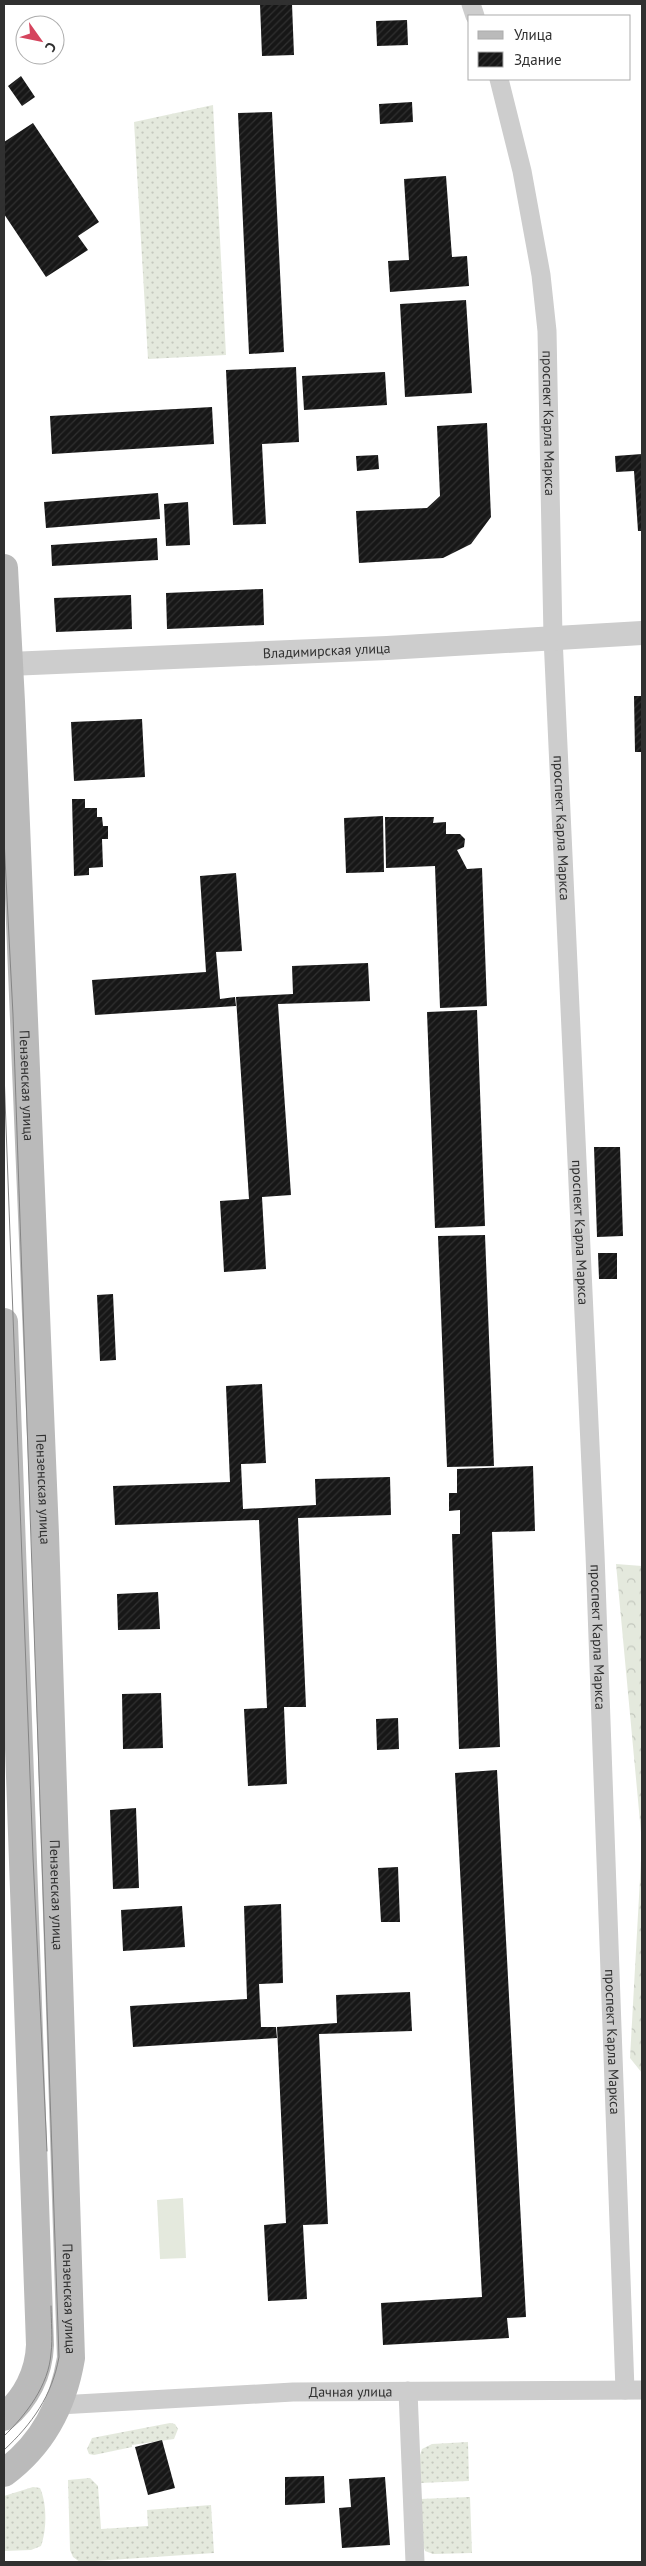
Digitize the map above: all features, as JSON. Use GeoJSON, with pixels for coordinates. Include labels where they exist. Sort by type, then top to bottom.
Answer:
{"type":"FeatureCollection","features":[{"type":"Feature","properties":{"kind":"main road","name":"Пензенская улица"},"geometry":{"type":"LineString","coordinates":[[4,568],[6,664],[44,1534],[71,2358],[67,2384],[56,2412],[27,2453],[4,2473]]}},
{"type":"Feature","properties":{"kind":"main road"},"geometry":{"type":"LineString","coordinates":[[4,1322],[40,2345],[36,2372],[13,2408],[56,2412]]}},
{"type":"Feature","properties":{"kind":"street","name":"проспект Карла Маркса"},"geometry":{"type":"LineString","coordinates":[[499,80],[522,171],[541,275],[547,331],[553,637],[634,2390]]}},
{"type":"Feature","properties":{"kind":"street","name":"Владимирская улица"},"geometry":{"type":"LineString","coordinates":[[6,664],[387,648],[642,633]]}},
{"type":"Feature","properties":{"kind":"street"},"geometry":{"type":"LineString","coordinates":[[408,2390],[415,2562]]}},
{"type":"Feature","properties":{"kind":"street","name":"Дачная улица"},"geometry":{"type":"LineString","coordinates":[[56,2412],[294,2392],[634,2390]]}},
{"type":"Feature","properties":{"kind":"green space"},"geometry":{"type":"Polygon","coordinates":[[[213,105],[226,355],[148,359],[134,122],[213,105]]]}},
{"type":"Feature","properties":{"kind":"green space"},"geometry":{"type":"Polygon","coordinates":[[[616,1564],[642,1566],[642,1843],[616,1564]]]}},
{"type":"Feature","properties":{"kind":"green space"},"geometry":{"type":"Polygon","coordinates":[[[642,1843],[642,2073],[630,2058],[642,1843]]]}},
{"type":"Feature","properties":{"kind":"green space"},"geometry":{"type":"Polygon","coordinates":[[[183,2198],[186,2258],[160,2259],[157,2200],[183,2198]]]}},
{"type":"Feature","properties":{"kind":"green space"},"geometry":{"type":"Polygon","coordinates":[[[170,2423],[175,2424],[178,2429],[174,2439],[132,2445],[132,2447],[94,2455],[89,2454],[87,2449],[92,2438],[170,2423]]]}},
{"type":"Feature","properties":{"kind":"green space"},"geometry":{"type":"Polygon","coordinates":[[[468,2442],[469,2481],[419,2483],[418,2461],[422,2449],[432,2444],[468,2442]]]}},
{"type":"Feature","properties":{"kind":"green space"},"geometry":{"type":"Polygon","coordinates":[[[90,2478],[98,2486],[101,2529],[148,2526],[147,2510],[211,2505],[214,2553],[80,2562],[73,2557],[70,2550],[68,2480],[90,2478]]]}},
{"type":"Feature","properties":{"kind":"green space"},"geometry":{"type":"Polygon","coordinates":[[[33,2487],[40,2488],[44,2501],[45,2525],[41,2546],[31,2550],[4,2551],[4,2496],[33,2487]]]}},
{"type":"Feature","properties":{"kind":"green space"},"geometry":{"type":"Polygon","coordinates":[[[470,2497],[472,2553],[433,2554],[425,2551],[422,2543],[420,2499],[470,2497]]]}},
{"type":"Feature","properties":{"kind":"building"},"geometry":{"type":"Polygon","coordinates":[[[260,4],[292,4],[294,55],[262,56],[260,4]]]}},
{"type":"Feature","properties":{"kind":"building"},"geometry":{"type":"Polygon","coordinates":[[[407,20],[408,45],[377,46],[376,21],[407,20]]]}},
{"type":"Feature","properties":{"kind":"building"},"geometry":{"type":"Polygon","coordinates":[[[21,76],[35,97],[22,106],[8,86],[21,76]]]}},
{"type":"Feature","properties":{"kind":"building"},"geometry":{"type":"Polygon","coordinates":[[[412,102],[413,122],[380,124],[379,104],[412,102]]]}},
{"type":"Feature","properties":{"kind":"building"},"geometry":{"type":"Polygon","coordinates":[[[272,112],[284,352],[249,354],[238,113],[272,112]]]}},
{"type":"Feature","properties":{"kind":"building"},"geometry":{"type":"Polygon","coordinates":[[[33,123],[99,222],[78,236],[88,250],[46,277],[4,214],[4,142],[33,123]]]}},
{"type":"Feature","properties":{"kind":"building"},"geometry":{"type":"Polygon","coordinates":[[[446,176],[452,257],[467,256],[469,286],[390,292],[388,261],[409,260],[404,179],[446,176]]]}},
{"type":"Feature","properties":{"kind":"building"},"geometry":{"type":"Polygon","coordinates":[[[466,300],[472,393],[405,397],[400,304],[466,300]]]}},
{"type":"Feature","properties":{"kind":"building"},"geometry":{"type":"Polygon","coordinates":[[[296,367],[299,442],[262,444],[266,524],[233,525],[226,370],[296,367]]]}},
{"type":"Feature","properties":{"kind":"building"},"geometry":{"type":"Polygon","coordinates":[[[385,372],[387,405],[304,410],[302,376],[385,372]]]}},
{"type":"Feature","properties":{"kind":"building"},"geometry":{"type":"Polygon","coordinates":[[[212,407],[214,444],[52,454],[50,416],[212,407]]]}},
{"type":"Feature","properties":{"kind":"building"},"geometry":{"type":"Polygon","coordinates":[[[487,423],[491,517],[471,544],[443,558],[359,563],[356,511],[427,508],[440,496],[437,426],[487,423]]]}},
{"type":"Feature","properties":{"kind":"building"},"geometry":{"type":"Polygon","coordinates":[[[642,454],[642,531],[638,531],[634,471],[616,472],[615,456],[642,454]]]}},
{"type":"Feature","properties":{"kind":"building"},"geometry":{"type":"Polygon","coordinates":[[[378,455],[379,469],[357,471],[356,456],[378,455]]]}},
{"type":"Feature","properties":{"kind":"building"},"geometry":{"type":"Polygon","coordinates":[[[158,493],[160,519],[46,528],[44,502],[158,493]]]}},
{"type":"Feature","properties":{"kind":"building"},"geometry":{"type":"Polygon","coordinates":[[[188,502],[190,545],[166,546],[164,504],[188,502]]]}},
{"type":"Feature","properties":{"kind":"building"},"geometry":{"type":"Polygon","coordinates":[[[157,538],[158,560],[52,566],[51,545],[157,538]]]}},
{"type":"Feature","properties":{"kind":"building"},"geometry":{"type":"Polygon","coordinates":[[[263,589],[264,625],[167,629],[166,593],[263,589]]]}},
{"type":"Feature","properties":{"kind":"building"},"geometry":{"type":"Polygon","coordinates":[[[131,595],[132,629],[56,632],[54,598],[131,595]]]}},
{"type":"Feature","properties":{"kind":"building"},"geometry":{"type":"Polygon","coordinates":[[[634,696],[642,696],[642,752],[635,752],[634,696]]]}},
{"type":"Feature","properties":{"kind":"building"},"geometry":{"type":"Polygon","coordinates":[[[142,719],[145,777],[74,781],[71,722],[142,719]]]}},
{"type":"Feature","properties":{"kind":"building"},"geometry":{"type":"Polygon","coordinates":[[[72,799],[85,799],[85,808],[97,808],[97,817],[102,817],[103,826],[108,826],[108,839],[102,839],[103,867],[89,868],[89,875],[74,876],[72,799]]]}},
{"type":"Feature","properties":{"kind":"building"},"geometry":{"type":"Polygon","coordinates":[[[383,816],[384,872],[346,873],[344,818],[383,816]]]}},
{"type":"Feature","properties":{"kind":"building"},"geometry":{"type":"Polygon","coordinates":[[[385,817],[434,817],[433,823],[446,822],[446,834],[460,834],[465,839],[464,847],[457,850],[467,869],[482,868],[487,1006],[440,1008],[435,866],[386,868],[385,817]]]}},
{"type":"Feature","properties":{"kind":"building"},"geometry":{"type":"Polygon","coordinates":[[[236,873],[242,951],[216,952],[220,999],[235,997],[236,1006],[95,1015],[92,980],[206,972],[200,876],[236,873]]]}},
{"type":"Feature","properties":{"kind":"building"},"geometry":{"type":"Polygon","coordinates":[[[368,963],[370,1001],[278,1004],[291,1195],[262,1197],[266,1269],[224,1272],[220,1201],[249,1199],[236,997],[293,994],[292,966],[368,963]]]}},
{"type":"Feature","properties":{"kind":"building"},"geometry":{"type":"Polygon","coordinates":[[[477,1010],[485,1226],[435,1228],[427,1012],[477,1010]]]}},
{"type":"Feature","properties":{"kind":"building"},"geometry":{"type":"Polygon","coordinates":[[[594,1147],[620,1147],[623,1236],[597,1237],[594,1147]]]}},
{"type":"Feature","properties":{"kind":"building"},"geometry":{"type":"Polygon","coordinates":[[[485,1235],[494,1466],[447,1467],[438,1236],[485,1235]]]}},
{"type":"Feature","properties":{"kind":"building"},"geometry":{"type":"Polygon","coordinates":[[[598,1253],[617,1253],[617,1279],[599,1279],[598,1253]]]}},
{"type":"Feature","properties":{"kind":"building"},"geometry":{"type":"Polygon","coordinates":[[[113,1294],[116,1360],[100,1361],[97,1295],[113,1294]]]}},
{"type":"Feature","properties":{"kind":"building"},"geometry":{"type":"Polygon","coordinates":[[[262,1384],[266,1463],[241,1464],[243,1509],[316,1505],[315,1479],[390,1477],[391,1515],[298,1518],[306,1707],[284,1707],[287,1784],[248,1786],[244,1709],[267,1708],[259,1520],[115,1525],[113,1486],[230,1482],[226,1386],[262,1384]]]}},
{"type":"Feature","properties":{"kind":"building"},"geometry":{"type":"Polygon","coordinates":[[[533,1466],[535,1531],[492,1532],[500,1747],[459,1749],[452,1534],[460,1534],[460,1510],[449,1511],[449,1493],[457,1493],[457,1469],[533,1466]]]}},
{"type":"Feature","properties":{"kind":"building"},"geometry":{"type":"Polygon","coordinates":[[[158,1592],[160,1629],[118,1630],[117,1594],[158,1592]]]}},
{"type":"Feature","properties":{"kind":"building"},"geometry":{"type":"Polygon","coordinates":[[[161,1693],[163,1748],[123,1749],[122,1694],[161,1693]]]}},
{"type":"Feature","properties":{"kind":"building"},"geometry":{"type":"Polygon","coordinates":[[[398,1718],[399,1749],[377,1750],[376,1719],[398,1718]]]}},
{"type":"Feature","properties":{"kind":"building"},"geometry":{"type":"Polygon","coordinates":[[[497,1770],[526,2317],[507,2318],[509,2338],[383,2345],[381,2303],[482,2297],[455,1773],[497,1770]]]}},
{"type":"Feature","properties":{"kind":"building"},"geometry":{"type":"Polygon","coordinates":[[[136,1808],[139,1888],[113,1889],[110,1810],[136,1808]]]}},
{"type":"Feature","properties":{"kind":"building"},"geometry":{"type":"Polygon","coordinates":[[[398,1867],[400,1922],[381,1922],[378,1868],[398,1867]]]}},
{"type":"Feature","properties":{"kind":"building"},"geometry":{"type":"Polygon","coordinates":[[[281,1904],[283,1983],[259,1984],[261,2027],[276,2027],[277,2038],[133,2047],[130,2006],[247,1999],[244,1906],[281,1904]]]}},
{"type":"Feature","properties":{"kind":"building"},"geometry":{"type":"Polygon","coordinates":[[[182,1906],[185,1947],[123,1951],[121,1910],[182,1906]]]}},
{"type":"Feature","properties":{"kind":"building"},"geometry":{"type":"Polygon","coordinates":[[[410,1992],[412,2031],[319,2034],[328,2224],[303,2225],[307,2299],[268,2301],[264,2225],[286,2223],[277,2027],[337,2023],[336,1995],[410,1992]]]}},
{"type":"Feature","properties":{"kind":"building"},"geometry":{"type":"Polygon","coordinates":[[[162,2440],[175,2488],[148,2495],[135,2447],[162,2440]]]}},
{"type":"Feature","properties":{"kind":"building"},"geometry":{"type":"Polygon","coordinates":[[[324,2476],[325,2503],[285,2505],[285,2477],[324,2476]]]}},
{"type":"Feature","properties":{"kind":"building"},"geometry":{"type":"Polygon","coordinates":[[[385,2477],[390,2545],[342,2548],[339,2508],[351,2507],[349,2479],[385,2477]]]}},
{"type":"Feature","properties":{"kind":"tram line"},"geometry":{"type":"LineString","coordinates":[[4,839],[13,1015],[59,2357],[46,2397],[32,2419],[4,2450]]}},
{"type":"Feature","properties":{"kind":"tram line"},"geometry":{"type":"LineString","coordinates":[[4,1072],[33,1857],[47,2151]]}},
{"type":"Feature","properties":{"kind":"tram line"},"geometry":{"type":"LineString","coordinates":[[4,2436],[28,2409],[46,2377],[52,2347],[51,2306]]}}]}
